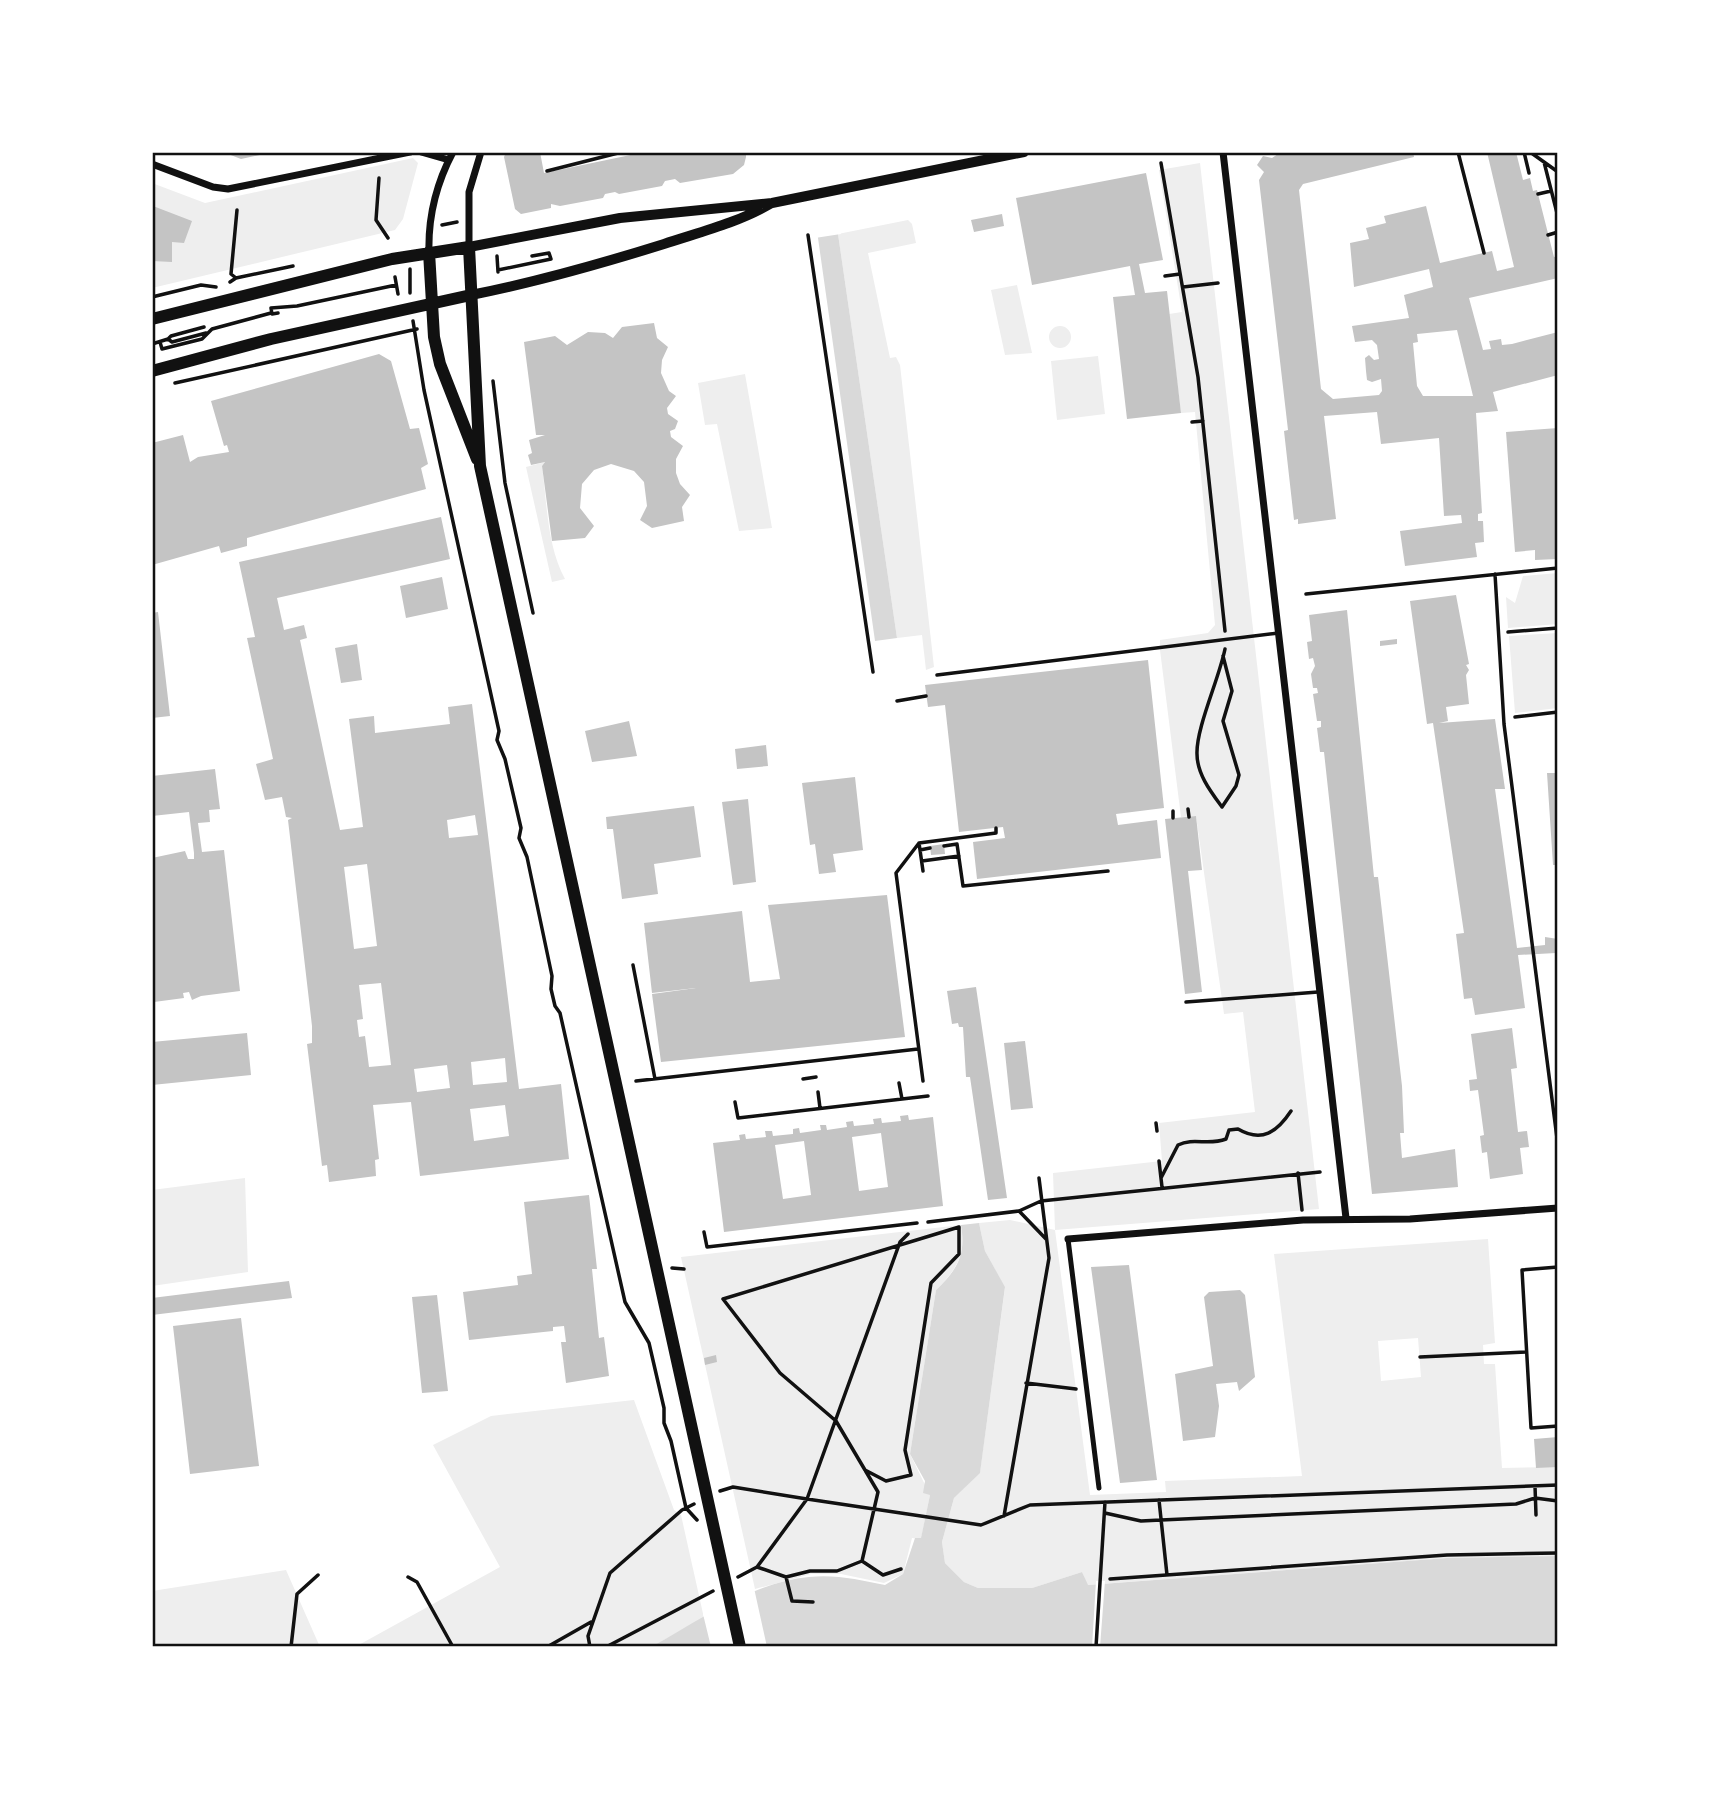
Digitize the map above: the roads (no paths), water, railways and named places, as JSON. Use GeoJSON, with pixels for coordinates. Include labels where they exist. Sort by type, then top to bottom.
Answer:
{"type":"FeatureCollection","features":[{"type":"Feature","properties":{"kind":"main road"},"geometry":{"type":"LineString","coordinates":[[152,319],[429,252],[620,218],[772,202],[1024,152]]}},
{"type":"Feature","properties":{"kind":"main road"},"geometry":{"type":"LineString","coordinates":[[152,371],[271,339],[538,281],[726,224],[772,202]]}},
{"type":"Feature","properties":{"kind":"main road"},"geometry":{"type":"LineString","coordinates":[[469,247],[480,466]]}},
{"type":"Feature","properties":{"kind":"main road"},"geometry":{"type":"LineString","coordinates":[[429,252],[440,364],[480,466],[740,1647]]}},
{"type":"Feature","properties":{"kind":"street"},"geometry":{"type":"LineString","coordinates":[[152,164],[213,187],[228,189],[410,152]]}},
{"type":"Feature","properties":{"kind":"street"},"geometry":{"type":"LineString","coordinates":[[421,152],[449,160]]}},
{"type":"Feature","properties":{"kind":"street"},"geometry":{"type":"LineString","coordinates":[[429,252],[430,216],[453,152]]}},
{"type":"Feature","properties":{"kind":"street"},"geometry":{"type":"LineString","coordinates":[[469,247],[469,192],[481,152]]}},
{"type":"Feature","properties":{"kind":"street"},"geometry":{"type":"LineString","coordinates":[[1223,152],[1346,1218]]}},
{"type":"Feature","properties":{"kind":"street"},"geometry":{"type":"LineString","coordinates":[[1099,1488],[1068,1239],[1303,1220],[1410,1219],[1558,1209]]}},
{"type":"Feature","properties":{"kind":"lane"},"geometry":{"type":"LineString","coordinates":[[1458,152],[1484,253]]}},
{"type":"Feature","properties":{"kind":"lane"},"geometry":{"type":"LineString","coordinates":[[1306,594],[1558,568]]}},
{"type":"Feature","properties":{"kind":"lane"},"geometry":{"type":"LineString","coordinates":[[1495,574],[1504,718],[1558,1146]]}},
{"type":"Feature","properties":{"kind":"lane"},"geometry":{"type":"LineString","coordinates":[[937,675],[1279,633]]}},
{"type":"Feature","properties":{"kind":"lane"},"geometry":{"type":"LineString","coordinates":[[1186,1002],[1320,991]]}},
{"type":"Feature","properties":{"kind":"lane"},"geometry":{"type":"LineString","coordinates":[[704,1232],[707,1247],[917,1223]]}},
{"type":"Feature","properties":{"kind":"lane"},"geometry":{"type":"LineString","coordinates":[[1558,1268],[1522,1270],[1531,1428],[1558,1426]]}},
{"type":"Feature","properties":{"kind":"lane"},"geometry":{"type":"LineString","coordinates":[[1420,1357],[1527,1352]]}}]}
